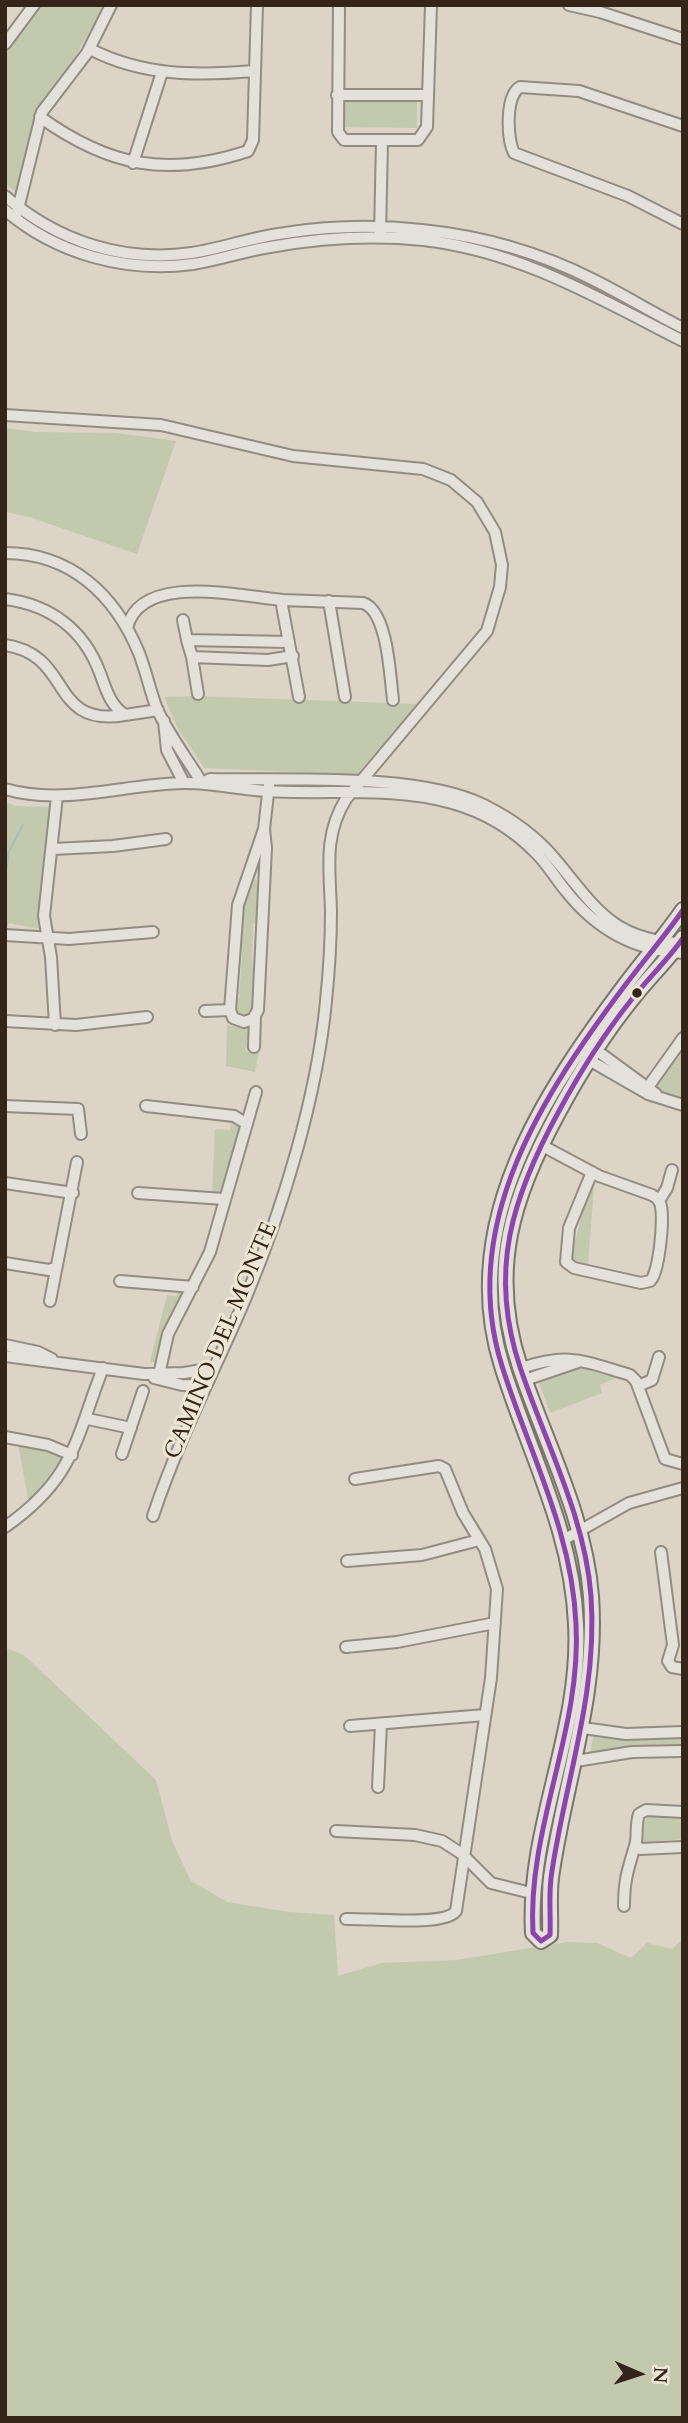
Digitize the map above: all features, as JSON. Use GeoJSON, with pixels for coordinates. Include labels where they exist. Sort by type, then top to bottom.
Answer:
{"type":"FeatureCollection","features":[{"type":"Feature","properties":{"kind":"street"},"geometry":{"type":"LineString","coordinates":[[5,44],[34,5]]}},
{"type":"Feature","properties":{"kind":"street"},"geometry":{"type":"LineString","coordinates":[[17,213],[40,117],[90,49],[111,5]]}},
{"type":"Feature","properties":{"kind":"street"},"geometry":{"type":"LineString","coordinates":[[40,117],[84,146],[133,163],[162,166],[189,164],[248,151],[253,140],[257,5]]}},
{"type":"Feature","properties":{"kind":"street"},"geometry":{"type":"LineString","coordinates":[[339,5],[337,95],[340,137],[344,140],[382,142],[422,137],[427,127],[431,5]]}},
{"type":"Feature","properties":{"kind":"street"},"geometry":{"type":"LineString","coordinates":[[569,5],[600,12],[683,39]]}},
{"type":"Feature","properties":{"kind":"street"},"geometry":{"type":"LineString","coordinates":[[90,49],[121,62],[162,72],[201,75],[254,71]]}},
{"type":"Feature","properties":{"kind":"street"},"geometry":{"type":"LineString","coordinates":[[133,163],[162,72]]}},
{"type":"Feature","properties":{"kind":"street"},"geometry":{"type":"LineString","coordinates":[[683,126],[570,89],[520,87],[513,92],[511,100],[511,144],[514,153],[628,196],[683,224]]}},
{"type":"Feature","properties":{"kind":"street"},"geometry":{"type":"LineString","coordinates":[[337,95],[428,95]]}},
{"type":"Feature","properties":{"kind":"street"},"geometry":{"type":"LineString","coordinates":[[380,232],[382,142]]}},
{"type":"Feature","properties":{"kind":"street"},"geometry":{"type":"LineString","coordinates":[[5,196],[17,213],[43,237],[75,251],[141,266],[193,264],[306,242],[380,232],[457,235],[533,255],[595,280],[683,328]]}},
{"type":"Feature","properties":{"kind":"street"},"geometry":{"type":"LineString","coordinates":[[5,210],[17,213]]}},
{"type":"Feature","properties":{"kind":"street"},"geometry":{"type":"LineString","coordinates":[[380,232],[513,259],[575,285],[683,341]]}},
{"type":"Feature","properties":{"kind":"street","name":"CAMINO DEL MONTE"},"geometry":{"type":"LineString","coordinates":[[5,415],[161,425],[293,456],[413,467],[440,475],[469,494],[490,521],[501,553],[500,587],[492,621],[476,647],[351,792],[336,817],[330,837],[327,989],[310,1099],[265,1246],[215,1368],[171,1459],[153,1516]]}},
{"type":"Feature","properties":{"kind":"street"},"geometry":{"type":"LineString","coordinates":[[5,553],[39,557],[74,571],[104,595],[127,628],[158,710],[202,783]]}},
{"type":"Feature","properties":{"kind":"street"},"geometry":{"type":"LineString","coordinates":[[127,628],[131,616],[144,602],[178,594],[211,591],[281,600],[363,603],[376,612],[382,626],[393,700]]}},
{"type":"Feature","properties":{"kind":"street"},"geometry":{"type":"LineString","coordinates":[[5,599],[47,610],[75,630],[92,653],[110,700],[125,715]]}},
{"type":"Feature","properties":{"kind":"street"},"geometry":{"type":"LineString","coordinates":[[281,600],[299,697]]}},
{"type":"Feature","properties":{"kind":"street"},"geometry":{"type":"LineString","coordinates":[[329,601],[345,697]]}},
{"type":"Feature","properties":{"kind":"street"},"geometry":{"type":"LineString","coordinates":[[183,620],[198,694]]}},
{"type":"Feature","properties":{"kind":"street"},"geometry":{"type":"LineString","coordinates":[[187,640],[289,642]]}},
{"type":"Feature","properties":{"kind":"street"},"geometry":{"type":"LineString","coordinates":[[5,645],[22,648],[45,663],[69,701],[82,713],[100,718],[158,710]]}},
{"type":"Feature","properties":{"kind":"street"},"geometry":{"type":"LineString","coordinates":[[192,657],[268,660],[293,656]]}},
{"type":"Feature","properties":{"kind":"street"},"geometry":{"type":"LineString","coordinates":[[164,721],[167,750],[184,783]]}},
{"type":"Feature","properties":{"kind":"street"},"geometry":{"type":"LineString","coordinates":[[5,789],[57,796],[202,783],[442,800],[490,818],[537,853],[574,901],[596,922],[621,939],[657,946],[680,946]]}},
{"type":"Feature","properties":{"kind":"street"},"geometry":{"type":"LineString","coordinates":[[269,786],[360,783],[442,789],[485,806],[539,842],[601,913],[657,946]]}},
{"type":"Feature","properties":{"kind":"street"},"geometry":{"type":"LineString","coordinates":[[264,829],[266,848],[259,1007],[248,1022],[239,1021],[230,1010],[238,905],[264,829],[269,786]]}},
{"type":"Feature","properties":{"kind":"street"},"geometry":{"type":"LineString","coordinates":[[55,1025],[45,895],[53,849],[57,796]]}},
{"type":"Feature","properties":{"kind":"street"},"geometry":{"type":"LineString","coordinates":[[53,849],[113,846],[166,839]]}},
{"type":"Feature","properties":{"kind":"street"},"geometry":{"type":"LineString","coordinates":[[680,946],[633,998],[592,1055],[541,1145],[518,1199],[506,1252],[507,1310],[523,1374],[579,1530],[591,1596],[583,1674],[583,1728],[551,1874],[550,1935],[544,1941],[535,1939],[533,1933],[531,1893],[538,1840],[583,1674],[565,1539],[497,1350],[489,1296],[492,1241],[511,1172],[547,1103],[582,1046],[683,910]]}},
{"type":"Feature","properties":{"kind":"street"},"geometry":{"type":"LineString","coordinates":[[5,935],[47,939],[153,933]]}},
{"type":"Feature","properties":{"kind":"street"},"geometry":{"type":"LineString","coordinates":[[205,1011],[230,1010]]}},
{"type":"Feature","properties":{"kind":"street"},"geometry":{"type":"LineString","coordinates":[[5,1021],[55,1025],[97,1024],[147,1017]]}},
{"type":"Feature","properties":{"kind":"street"},"geometry":{"type":"LineString","coordinates":[[254,1017],[254,1047]]}},
{"type":"Feature","properties":{"kind":"street"},"geometry":{"type":"LineString","coordinates":[[648,1087],[683,1038]]}},
{"type":"Feature","properties":{"kind":"street"},"geometry":{"type":"LineString","coordinates":[[592,1055],[632,1086],[660,1099],[683,1105]]}},
{"type":"Feature","properties":{"kind":"street"},"geometry":{"type":"LineString","coordinates":[[592,1055],[648,1087],[660,1099]]}},
{"type":"Feature","properties":{"kind":"street"},"geometry":{"type":"LineString","coordinates":[[632,1086],[648,1087]]}},
{"type":"Feature","properties":{"kind":"street"},"geometry":{"type":"LineString","coordinates":[[158,1377],[168,1334],[210,1252],[256,1092]]}},
{"type":"Feature","properties":{"kind":"street"},"geometry":{"type":"LineString","coordinates":[[5,1106],[78,1109],[81,1134]]}},
{"type":"Feature","properties":{"kind":"street"},"geometry":{"type":"LineString","coordinates":[[146,1106],[234,1116],[247,1124]]}},
{"type":"Feature","properties":{"kind":"street"},"geometry":{"type":"LineString","coordinates":[[541,1145],[592,1172],[659,1201]]}},
{"type":"Feature","properties":{"kind":"street"},"geometry":{"type":"LineString","coordinates":[[50,1300],[77,1162]]}},
{"type":"Feature","properties":{"kind":"street"},"geometry":{"type":"LineString","coordinates":[[592,1172],[576,1209],[567,1239],[565,1259],[574,1268],[641,1283],[653,1280],[657,1270],[662,1211],[659,1201],[667,1188],[672,1170]]}},
{"type":"Feature","properties":{"kind":"street"},"geometry":{"type":"LineString","coordinates":[[5,1183],[73,1193]]}},
{"type":"Feature","properties":{"kind":"street"},"geometry":{"type":"LineString","coordinates":[[138,1192],[224,1199]]}},
{"type":"Feature","properties":{"kind":"street"},"geometry":{"type":"LineString","coordinates":[[5,1263],[49,1270],[55,1268]]}},
{"type":"Feature","properties":{"kind":"street"},"geometry":{"type":"LineString","coordinates":[[120,1280],[193,1287]]}},
{"type":"Feature","properties":{"kind":"street"},"geometry":{"type":"LineString","coordinates":[[5,1345],[38,1352],[55,1360]]}},
{"type":"Feature","properties":{"kind":"street"},"geometry":{"type":"LineString","coordinates":[[5,1356],[55,1360],[206,1386]]}},
{"type":"Feature","properties":{"kind":"street"},"geometry":{"type":"LineString","coordinates":[[638,1386],[652,1380],[659,1357]]}},
{"type":"Feature","properties":{"kind":"street"},"geometry":{"type":"LineString","coordinates":[[523,1374],[548,1359],[580,1361],[630,1375],[638,1386],[665,1460],[683,1464]]}},
{"type":"Feature","properties":{"kind":"street"},"geometry":{"type":"LineString","coordinates":[[548,1359],[551,1371]]}},
{"type":"Feature","properties":{"kind":"street"},"geometry":{"type":"LineString","coordinates":[[523,1374],[551,1371],[580,1361]]}},
{"type":"Feature","properties":{"kind":"street"},"geometry":{"type":"LineString","coordinates":[[5,1527],[39,1499],[72,1455],[88,1419],[103,1368]]}},
{"type":"Feature","properties":{"kind":"street"},"geometry":{"type":"LineString","coordinates":[[158,1377],[215,1368]]}},
{"type":"Feature","properties":{"kind":"street"},"geometry":{"type":"LineString","coordinates":[[122,1454],[143,1391]]}},
{"type":"Feature","properties":{"kind":"street"},"geometry":{"type":"LineString","coordinates":[[88,1419],[131,1428]]}},
{"type":"Feature","properties":{"kind":"street"},"geometry":{"type":"LineString","coordinates":[[5,1437],[48,1445],[72,1455]]}},
{"type":"Feature","properties":{"kind":"street"},"geometry":{"type":"LineString","coordinates":[[346,1919],[436,1920],[452,1916],[456,1911],[462,1854],[485,1714],[497,1589],[479,1540],[463,1513],[444,1469],[439,1466],[355,1479]]}},
{"type":"Feature","properties":{"kind":"street"},"geometry":{"type":"LineString","coordinates":[[565,1539],[643,1497],[683,1488]]}},
{"type":"Feature","properties":{"kind":"street"},"geometry":{"type":"LineString","coordinates":[[347,1561],[422,1555],[479,1540]]}},
{"type":"Feature","properties":{"kind":"street"},"geometry":{"type":"LineString","coordinates":[[661,1552],[678,1644],[667,1658],[678,1668]]}},
{"type":"Feature","properties":{"kind":"street"},"geometry":{"type":"LineString","coordinates":[[346,1647],[397,1642],[495,1623]]}},
{"type":"Feature","properties":{"kind":"street"},"geometry":{"type":"LineString","coordinates":[[350,1726],[485,1714]]}},
{"type":"Feature","properties":{"kind":"street"},"geometry":{"type":"LineString","coordinates":[[378,1787],[381,1724]]}},
{"type":"Feature","properties":{"kind":"street"},"geometry":{"type":"LineString","coordinates":[[583,1728],[642,1735],[683,1732]]}},
{"type":"Feature","properties":{"kind":"street"},"geometry":{"type":"LineString","coordinates":[[560,1755],[565,1761],[576,1761],[632,1752],[683,1751]]}},
{"type":"Feature","properties":{"kind":"street"},"geometry":{"type":"LineString","coordinates":[[549,1801],[555,1809],[565,1808]]}},
{"type":"Feature","properties":{"kind":"street"},"geometry":{"type":"LineString","coordinates":[[624,1906],[625,1871],[636,1845],[636,1823],[639,1814],[646,1810],[683,1812]]}},
{"type":"Feature","properties":{"kind":"street"},"geometry":{"type":"LineString","coordinates":[[336,1831],[415,1835],[451,1845],[491,1883],[531,1893]]}},
{"type":"Feature","properties":{"kind":"street"},"geometry":{"type":"LineString","coordinates":[[636,1845],[640,1849],[648,1850],[683,1847]]}},
{"type":"Feature","properties":{"kind":"green space"},"geometry":{"type":"Polygon","coordinates":[[[41,5],[105,5],[72,62],[39,106],[15,191],[5,184],[5,53],[41,5]]]}},
{"type":"Feature","properties":{"kind":"green space"},"geometry":{"type":"Polygon","coordinates":[[[345,95],[417,95],[417,128],[345,127],[345,95]]]}},
{"type":"Feature","properties":{"kind":"green space"},"geometry":{"type":"Polygon","coordinates":[[[5,428],[36,432],[117,433],[176,441],[137,554],[29,517],[5,512],[5,428]]]}},
{"type":"Feature","properties":{"kind":"green space"},"geometry":{"type":"Polygon","coordinates":[[[164,697],[417,704],[356,775],[204,768],[177,727],[164,697]]]}},
{"type":"Feature","properties":{"kind":"green space"},"geometry":{"type":"Polygon","coordinates":[[[5,802],[16,806],[52,807],[42,871],[39,929],[9,923],[5,931],[5,802]]]}},
{"type":"Feature","properties":{"kind":"green space"},"geometry":{"type":"Polygon","coordinates":[[[251,879],[257,880],[257,922],[253,924],[252,963],[257,967],[253,1009],[246,1019],[239,1018],[234,1002],[239,998],[242,911],[251,879]]]}},
{"type":"Feature","properties":{"kind":"green space"},"geometry":{"type":"Polygon","coordinates":[[[227,1025],[249,1029],[246,1052],[259,1052],[255,1072],[226,1066],[227,1025]]]}},
{"type":"Feature","properties":{"kind":"green space"},"geometry":{"type":"Polygon","coordinates":[[[683,1045],[683,1101],[654,1090],[683,1045]]]}},
{"type":"Feature","properties":{"kind":"green space"},"geometry":{"type":"Polygon","coordinates":[[[231,1124],[242,1128],[221,1194],[212,1194],[215,1129],[230,1130],[231,1124]]]}},
{"type":"Feature","properties":{"kind":"green space"},"geometry":{"type":"Polygon","coordinates":[[[590,1185],[594,1187],[588,1265],[571,1262],[569,1250],[573,1248],[590,1185]]]}},
{"type":"Feature","properties":{"kind":"green space"},"geometry":{"type":"Polygon","coordinates":[[[179,1290],[185,1291],[173,1310],[155,1362],[150,1362],[167,1295],[176,1296],[179,1290]]]}},
{"type":"Feature","properties":{"kind":"green space"},"geometry":{"type":"Polygon","coordinates":[[[579,1367],[615,1378],[600,1385],[602,1393],[550,1413],[539,1382],[579,1367]]]}},
{"type":"Feature","properties":{"kind":"green space"},"geometry":{"type":"Polygon","coordinates":[[[18,1443],[60,1454],[63,1461],[29,1504],[18,1443]]]}},
{"type":"Feature","properties":{"kind":"green space"},"geometry":{"type":"Polygon","coordinates":[[[5,1648],[24,1655],[156,1780],[172,1841],[191,1881],[227,1902],[289,1912],[334,1915],[338,1976],[382,1963],[457,1960],[567,1942],[597,1943],[631,1958],[647,1943],[672,1949],[683,1939],[683,2418],[5,2418],[5,1648]]]}},
{"type":"Feature","properties":{"kind":"green space"},"geometry":{"type":"Polygon","coordinates":[[[594,1733],[683,1736],[683,1745],[640,1746],[590,1755],[594,1733]]]}},
{"type":"Feature","properties":{"kind":"green space"},"geometry":{"type":"Polygon","coordinates":[[[649,1814],[683,1816],[683,1839],[643,1843],[640,1835],[649,1814]]]}},
{"type":"Feature","properties":{"kind":"waterway"},"geometry":{"type":"LineString","coordinates":[[5,877],[9,851],[23,825]]}},
{"type":"Feature","properties":{"kind":"transit line"},"geometry":{"type":"LineString","coordinates":[[683,910],[595,1026],[539,1115],[516,1163],[500,1211],[491,1262],[491,1313],[502,1366],[558,1524],[573,1589],[576,1624],[576,1663],[571,1702],[538,1855],[533,1894],[533,1933],[541,1941],[550,1935],[551,1879],[585,1701],[592,1632],[591,1596],[581,1537],[563,1480],[520,1367],[511,1332],[506,1299],[510,1235],[529,1174],[575,1082],[622,1012],[683,938]]}}]}
